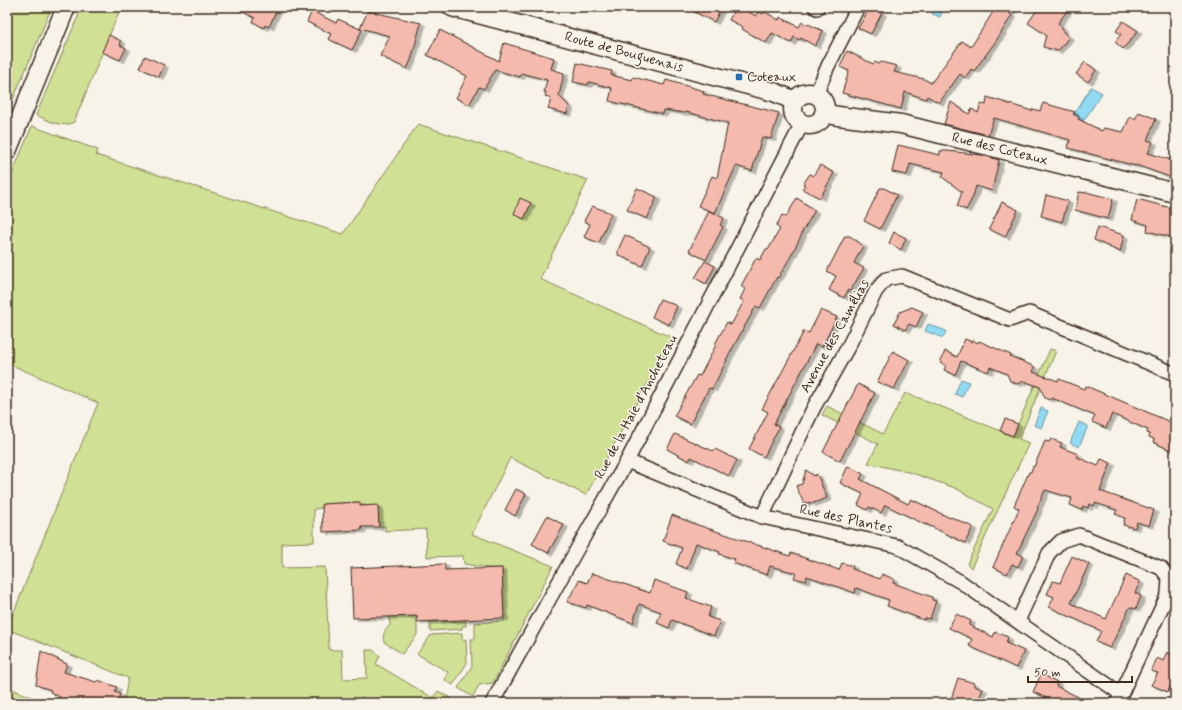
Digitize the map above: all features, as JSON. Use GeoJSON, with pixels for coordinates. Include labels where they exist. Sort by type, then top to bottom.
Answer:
{"type":"FeatureCollection","features":[{"type":"Feature","properties":{"kind":"street"},"geometry":{"type":"LineString","coordinates":[[7,151],[66,7]]}},
{"type":"Feature","properties":{"kind":"street","name":"Route de Bouguenais"},"geometry":{"type":"LineString","coordinates":[[452,7],[774,92],[795,101]]}},
{"type":"Feature","properties":{"kind":"street"},"geometry":{"type":"LineString","coordinates":[[816,94],[828,66],[858,7]]}},
{"type":"Feature","properties":{"kind":"street"},"geometry":{"type":"LineString","coordinates":[[804,94],[816,94],[824,103],[824,113],[819,121],[814,124],[802,124],[794,116],[793,110],[795,101],[799,96],[804,94]]}},
{"type":"Feature","properties":{"kind":"street","name":"Rue des Coteaux"},"geometry":{"type":"LineString","coordinates":[[824,113],[901,124],[1175,193]]}},
{"type":"Feature","properties":{"kind":"street","name":"Rue de la Haie d'Ancheteau"},"geometry":{"type":"LineString","coordinates":[[492,703],[627,461],[802,124]]}},
{"type":"Feature","properties":{"kind":"street","name":"Avenue des Camélias"},"geometry":{"type":"LineString","coordinates":[[762,517],[813,409],[848,347],[876,291],[886,279],[902,276],[1010,320],[1028,313],[1175,374]]}},
{"type":"Feature","properties":{"kind":"street","name":"Rue des Plantes"},"geometry":{"type":"LineString","coordinates":[[627,461],[762,517],[897,546],[961,582],[1018,621],[1119,699]]}},
{"type":"Feature","properties":{"kind":"street"},"geometry":{"type":"LineString","coordinates":[[1018,621],[1049,553],[1061,541],[1079,535],[1161,568],[1169,578],[1168,594],[1119,699]]}},
{"type":"Feature","properties":{"kind":"green space"},"geometry":{"type":"Polygon","coordinates":[[[12,7],[51,7],[51,9],[7,114],[7,9],[11,10],[12,7]]]}},
{"type":"Feature","properties":{"kind":"green space"},"geometry":{"type":"Polygon","coordinates":[[[82,7],[121,7],[74,122],[64,125],[36,115],[82,7]]]}},
{"type":"Feature","properties":{"kind":"green space"},"geometry":{"type":"Polygon","coordinates":[[[418,124],[588,180],[540,279],[673,338],[586,495],[510,458],[472,534],[553,566],[493,683],[479,685],[473,697],[458,688],[472,666],[471,639],[475,638],[475,623],[504,621],[502,568],[488,568],[464,564],[463,556],[427,557],[426,529],[385,531],[385,526],[379,527],[378,506],[360,506],[359,502],[322,504],[322,508],[314,509],[314,542],[282,543],[282,568],[325,567],[329,650],[342,650],[343,679],[367,678],[366,650],[373,650],[380,656],[376,664],[433,698],[438,691],[459,703],[122,703],[128,678],[7,629],[98,403],[7,363],[7,186],[32,126],[98,150],[96,155],[343,234],[418,124]]]}},
{"type":"Feature","properties":{"kind":"green space"},"geometry":{"type":"Polygon","coordinates":[[[1050,349],[1056,351],[1019,439],[1029,443],[971,568],[967,564],[993,509],[955,488],[912,473],[868,463],[878,444],[822,415],[827,406],[883,434],[905,393],[1013,436],[1050,349]]]}},
{"type":"Feature","properties":{"kind":"green space"},"geometry":{"type":"Polygon","coordinates":[[[417,616],[417,635],[402,654],[384,642],[384,632],[390,625],[389,617],[417,616]]]}},
{"type":"Feature","properties":{"kind":"green space"},"geometry":{"type":"Polygon","coordinates":[[[466,621],[466,626],[462,626],[462,629],[430,631],[430,622],[466,621]]]}},
{"type":"Feature","properties":{"kind":"green space"},"geometry":{"type":"Polygon","coordinates":[[[462,633],[463,640],[466,639],[467,663],[453,685],[445,680],[448,672],[417,654],[431,635],[462,633]]]}},
{"type":"Feature","properties":{"kind":"green space"},"geometry":{"type":"Polygon","coordinates":[[[7,687],[47,703],[7,703],[7,687]]]}},
{"type":"Feature","properties":{"kind":"water"},"geometry":{"type":"Polygon","coordinates":[[[935,7],[944,7],[940,17],[932,14],[935,7]]]}},
{"type":"Feature","properties":{"kind":"water"},"geometry":{"type":"Polygon","coordinates":[[[1091,87],[1102,93],[1083,122],[1074,114],[1091,87]]]}},
{"type":"Feature","properties":{"kind":"water"},"geometry":{"type":"Polygon","coordinates":[[[928,324],[946,331],[943,338],[925,331],[928,324]]]}},
{"type":"Feature","properties":{"kind":"water"},"geometry":{"type":"Polygon","coordinates":[[[961,379],[969,382],[962,397],[955,394],[961,379]]]}},
{"type":"Feature","properties":{"kind":"water"},"geometry":{"type":"Polygon","coordinates":[[[1041,408],[1048,411],[1041,428],[1034,425],[1041,408]]]}},
{"type":"Feature","properties":{"kind":"water"},"geometry":{"type":"Polygon","coordinates":[[[1079,422],[1088,426],[1079,447],[1070,443],[1079,422]]]}},
{"type":"Feature","properties":{"kind":"building"},"geometry":{"type":"Polygon","coordinates":[[[233,7],[278,7],[269,27],[265,25],[264,28],[253,22],[255,18],[233,7]]]}},
{"type":"Feature","properties":{"kind":"building"},"geometry":{"type":"Polygon","coordinates":[[[685,7],[722,7],[714,22],[685,7]]]}},
{"type":"Feature","properties":{"kind":"building"},"geometry":{"type":"Polygon","coordinates":[[[736,7],[740,7],[756,16],[758,11],[763,14],[765,12],[779,20],[780,17],[799,27],[802,22],[823,31],[815,46],[801,38],[800,40],[794,37],[791,43],[772,33],[766,43],[742,29],[743,27],[729,20],[736,7]]]}},
{"type":"Feature","properties":{"kind":"building"},"geometry":{"type":"Polygon","coordinates":[[[870,7],[882,13],[871,34],[858,28],[870,7]]]}},
{"type":"Feature","properties":{"kind":"building"},"geometry":{"type":"Polygon","coordinates":[[[996,7],[1013,7],[1009,13],[1012,15],[996,41],[974,71],[971,69],[965,78],[960,74],[939,103],[927,96],[926,99],[905,92],[901,109],[842,93],[849,71],[840,67],[847,51],[873,64],[875,62],[879,64],[881,62],[897,66],[894,72],[924,79],[931,83],[962,41],[971,47],[996,7]]]}},
{"type":"Feature","properties":{"kind":"building"},"geometry":{"type":"Polygon","coordinates":[[[1039,7],[1070,7],[1058,23],[1063,29],[1063,32],[1069,37],[1058,51],[1043,47],[1046,35],[1028,23],[1039,7]]]}},
{"type":"Feature","properties":{"kind":"building"},"geometry":{"type":"Polygon","coordinates":[[[312,11],[336,23],[338,19],[362,30],[352,50],[328,39],[331,34],[307,22],[312,11]]]}},
{"type":"Feature","properties":{"kind":"building"},"geometry":{"type":"Polygon","coordinates":[[[368,11],[421,23],[411,60],[407,69],[380,56],[390,36],[360,28],[368,11]]]}},
{"type":"Feature","properties":{"kind":"building"},"geometry":{"type":"Polygon","coordinates":[[[1123,21],[1138,31],[1123,49],[1115,42],[1121,34],[1116,31],[1123,21]]]}},
{"type":"Feature","properties":{"kind":"building"},"geometry":{"type":"Polygon","coordinates":[[[440,30],[499,61],[504,43],[554,58],[551,69],[564,73],[559,96],[569,106],[567,114],[548,109],[551,98],[545,96],[546,92],[544,92],[547,80],[521,73],[520,77],[495,70],[484,89],[479,87],[469,105],[456,98],[467,76],[427,55],[440,30]]]}},
{"type":"Feature","properties":{"kind":"building"},"geometry":{"type":"Polygon","coordinates":[[[109,35],[121,41],[120,45],[126,48],[120,60],[102,52],[109,35]]]}},
{"type":"Feature","properties":{"kind":"building"},"geometry":{"type":"Polygon","coordinates":[[[145,56],[164,65],[159,77],[140,68],[145,56]]]}},
{"type":"Feature","properties":{"kind":"building"},"geometry":{"type":"Polygon","coordinates":[[[1085,62],[1096,70],[1088,82],[1076,74],[1085,62]]]}},
{"type":"Feature","properties":{"kind":"building"},"geometry":{"type":"Polygon","coordinates":[[[577,63],[612,71],[611,75],[632,80],[633,77],[664,85],[666,80],[704,91],[703,94],[779,113],[771,139],[762,137],[752,171],[736,166],[715,213],[698,206],[712,176],[717,178],[728,123],[686,112],[664,110],[663,114],[609,101],[612,88],[589,82],[588,85],[573,82],[577,63]]]}},
{"type":"Feature","properties":{"kind":"building"},"geometry":{"type":"Polygon","coordinates":[[[987,97],[1032,111],[1033,109],[1040,111],[1043,103],[1075,112],[1073,114],[1079,117],[1078,119],[1102,131],[1104,128],[1123,132],[1130,117],[1135,119],[1139,112],[1156,119],[1147,140],[1153,142],[1148,153],[1175,161],[1175,179],[1136,165],[1068,148],[1070,140],[994,118],[988,135],[944,124],[951,102],[969,114],[972,109],[978,113],[981,104],[986,105],[987,97]]]}},
{"type":"Feature","properties":{"kind":"building"},"geometry":{"type":"Polygon","coordinates":[[[898,145],[940,155],[940,151],[948,151],[982,155],[999,160],[992,191],[976,186],[973,197],[966,210],[957,206],[962,192],[942,177],[944,172],[910,164],[907,175],[892,172],[898,145]]]}},
{"type":"Feature","properties":{"kind":"building"},"geometry":{"type":"Polygon","coordinates":[[[820,165],[834,173],[820,198],[802,189],[805,185],[803,184],[810,174],[813,176],[820,165]]]}},
{"type":"Feature","properties":{"kind":"building"},"geometry":{"type":"Polygon","coordinates":[[[637,188],[657,197],[647,219],[627,210],[637,188]]]}},
{"type":"Feature","properties":{"kind":"building"},"geometry":{"type":"Polygon","coordinates":[[[880,188],[884,188],[897,195],[880,229],[864,221],[880,188]]]}},
{"type":"Feature","properties":{"kind":"building"},"geometry":{"type":"Polygon","coordinates":[[[1079,192],[1086,192],[1113,199],[1108,219],[1075,210],[1079,192]]]}},
{"type":"Feature","properties":{"kind":"building"},"geometry":{"type":"Polygon","coordinates":[[[1046,195],[1068,201],[1062,222],[1041,216],[1046,195]]]}},
{"type":"Feature","properties":{"kind":"building"},"geometry":{"type":"Polygon","coordinates":[[[520,198],[531,203],[524,219],[514,214],[520,198]]]}},
{"type":"Feature","properties":{"kind":"building"},"geometry":{"type":"Polygon","coordinates":[[[797,198],[814,210],[814,212],[801,234],[791,256],[778,278],[777,277],[760,308],[756,306],[726,360],[712,389],[709,388],[690,424],[674,416],[697,375],[700,376],[727,322],[731,325],[744,301],[740,299],[745,289],[741,286],[756,258],[760,260],[766,249],[768,250],[780,229],[776,226],[782,215],[786,217],[797,198]]]}},
{"type":"Feature","properties":{"kind":"building"},"geometry":{"type":"Polygon","coordinates":[[[1137,199],[1175,209],[1175,238],[1147,231],[1148,225],[1132,220],[1137,199]]]}},
{"type":"Feature","properties":{"kind":"building"},"geometry":{"type":"Polygon","coordinates":[[[1002,202],[1018,210],[1005,237],[989,229],[1002,202]]]}},
{"type":"Feature","properties":{"kind":"building"},"geometry":{"type":"Polygon","coordinates":[[[592,206],[611,213],[599,243],[584,237],[590,224],[584,221],[592,206]]]}},
{"type":"Feature","properties":{"kind":"building"},"geometry":{"type":"Polygon","coordinates":[[[709,211],[724,218],[720,225],[723,227],[706,260],[689,251],[709,211]]]}},
{"type":"Feature","properties":{"kind":"building"},"geometry":{"type":"Polygon","coordinates":[[[1098,227],[1124,235],[1120,252],[1094,240],[1098,227]]]}},
{"type":"Feature","properties":{"kind":"building"},"geometry":{"type":"Polygon","coordinates":[[[894,232],[906,238],[901,250],[889,243],[894,232]]]}},
{"type":"Feature","properties":{"kind":"building"},"geometry":{"type":"Polygon","coordinates":[[[625,235],[650,247],[642,266],[618,255],[618,250],[625,235]]]}},
{"type":"Feature","properties":{"kind":"building"},"geometry":{"type":"Polygon","coordinates":[[[845,236],[850,236],[863,246],[854,263],[864,268],[844,298],[829,290],[836,276],[827,271],[845,236]]]}},
{"type":"Feature","properties":{"kind":"building"},"geometry":{"type":"Polygon","coordinates":[[[705,261],[715,266],[706,284],[695,278],[705,261]]]}},
{"type":"Feature","properties":{"kind":"building"},"geometry":{"type":"Polygon","coordinates":[[[660,299],[677,306],[669,325],[652,317],[660,299]]]}},
{"type":"Feature","properties":{"kind":"building"},"geometry":{"type":"Polygon","coordinates":[[[912,307],[923,312],[916,327],[909,324],[905,330],[894,324],[900,312],[912,307]]]}},
{"type":"Feature","properties":{"kind":"building"},"geometry":{"type":"Polygon","coordinates":[[[821,310],[837,317],[822,347],[816,344],[774,424],[779,427],[764,457],[749,449],[768,412],[762,409],[804,331],[809,333],[821,310]]]}},
{"type":"Feature","properties":{"kind":"building"},"geometry":{"type":"Polygon","coordinates":[[[965,339],[972,342],[973,340],[978,343],[979,341],[1011,355],[1010,356],[1035,367],[1033,372],[1058,381],[1059,379],[1084,389],[1086,386],[1175,424],[1175,452],[1153,442],[1154,439],[1149,437],[1150,434],[1147,433],[1148,430],[1112,414],[1106,428],[1092,422],[1095,416],[1052,398],[1049,400],[1045,398],[1040,387],[1024,381],[1017,384],[1010,381],[1007,374],[990,367],[988,372],[961,361],[955,375],[944,370],[946,365],[940,363],[945,351],[957,357],[965,339]]]}},
{"type":"Feature","properties":{"kind":"building"},"geometry":{"type":"Polygon","coordinates":[[[893,351],[909,360],[894,389],[877,382],[893,351]]]}},
{"type":"Feature","properties":{"kind":"building"},"geometry":{"type":"Polygon","coordinates":[[[858,384],[875,393],[840,461],[823,452],[858,384]]]}},
{"type":"Feature","properties":{"kind":"building"},"geometry":{"type":"Polygon","coordinates":[[[1005,419],[1018,424],[1013,436],[1000,431],[1005,419]]]}},
{"type":"Feature","properties":{"kind":"building"},"geometry":{"type":"Polygon","coordinates":[[[675,434],[713,451],[715,449],[737,460],[729,476],[691,457],[689,461],[667,449],[675,434]]]}},
{"type":"Feature","properties":{"kind":"building"},"geometry":{"type":"Polygon","coordinates":[[[1051,439],[1062,443],[1060,447],[1078,454],[1077,457],[1098,466],[1101,459],[1111,463],[1100,491],[1154,510],[1149,526],[1137,522],[1135,528],[1123,525],[1125,518],[1115,514],[1117,510],[1095,503],[1094,506],[1089,504],[1088,508],[1083,506],[1082,510],[1070,505],[1072,498],[1045,490],[1037,508],[1038,509],[1017,553],[1023,556],[1018,567],[1012,564],[1007,574],[993,567],[1019,509],[1014,506],[1029,472],[1031,472],[1033,466],[1034,467],[1045,441],[1049,442],[1051,439]]]}},
{"type":"Feature","properties":{"kind":"building"},"geometry":{"type":"Polygon","coordinates":[[[848,466],[863,474],[860,479],[908,504],[911,499],[950,518],[951,517],[973,527],[965,543],[885,505],[881,513],[869,507],[867,510],[858,505],[863,494],[840,483],[848,466]]]}},
{"type":"Feature","properties":{"kind":"building"},"geometry":{"type":"Polygon","coordinates":[[[806,470],[814,476],[817,474],[827,498],[811,504],[810,502],[804,504],[796,486],[802,484],[806,470]]]}},
{"type":"Feature","properties":{"kind":"building"},"geometry":{"type":"Polygon","coordinates":[[[516,489],[526,494],[515,516],[505,510],[516,489]]]}},
{"type":"Feature","properties":{"kind":"building"},"geometry":{"type":"Polygon","coordinates":[[[360,502],[360,506],[378,505],[379,527],[361,527],[362,530],[323,532],[322,504],[360,502]]]}},
{"type":"Feature","properties":{"kind":"building"},"geometry":{"type":"Polygon","coordinates":[[[672,515],[790,556],[791,553],[839,570],[842,563],[853,566],[852,569],[880,579],[882,574],[894,579],[893,583],[932,597],[932,600],[936,601],[930,619],[925,618],[924,620],[887,606],[889,600],[856,588],[855,593],[807,576],[806,581],[794,578],[796,573],[770,566],[767,575],[733,563],[735,559],[719,554],[720,552],[696,543],[687,569],[676,564],[682,548],[663,541],[672,515]]]}},
{"type":"Feature","properties":{"kind":"building"},"geometry":{"type":"Polygon","coordinates":[[[547,516],[564,525],[548,553],[532,544],[547,516]]]}},
{"type":"Feature","properties":{"kind":"building"},"geometry":{"type":"Polygon","coordinates":[[[1072,556],[1089,564],[1071,603],[1106,619],[1126,575],[1140,582],[1135,593],[1141,596],[1136,609],[1130,607],[1110,648],[1096,642],[1101,631],[1049,607],[1054,597],[1047,594],[1053,581],[1060,583],[1072,556]]]}},
{"type":"Feature","properties":{"kind":"building"},"geometry":{"type":"Polygon","coordinates":[[[445,564],[445,570],[502,568],[504,618],[417,622],[417,616],[353,618],[351,568],[445,564]]]}},
{"type":"Feature","properties":{"kind":"building"},"geometry":{"type":"Polygon","coordinates":[[[592,573],[650,593],[654,580],[688,592],[686,598],[711,607],[708,617],[720,621],[714,636],[672,620],[669,628],[657,623],[661,612],[639,604],[633,623],[587,605],[586,608],[567,602],[579,580],[587,583],[592,573]]]}},
{"type":"Feature","properties":{"kind":"building"},"geometry":{"type":"Polygon","coordinates":[[[956,614],[971,621],[969,625],[993,637],[995,632],[1008,637],[1006,643],[1024,651],[1016,668],[969,646],[972,639],[949,628],[956,614]]]}},
{"type":"Feature","properties":{"kind":"building"},"geometry":{"type":"Polygon","coordinates":[[[41,651],[67,664],[64,672],[96,682],[98,680],[117,687],[115,692],[120,694],[117,703],[66,703],[59,700],[60,697],[50,692],[51,690],[36,685],[41,651]]]}},
{"type":"Feature","properties":{"kind":"building"},"geometry":{"type":"Polygon","coordinates":[[[1167,652],[1175,656],[1175,676],[1168,692],[1151,685],[1158,673],[1151,671],[1157,658],[1163,661],[1167,652]]]}},
{"type":"Feature","properties":{"kind":"building"},"geometry":{"type":"Polygon","coordinates":[[[1041,674],[1057,682],[1056,686],[1090,703],[1058,703],[1033,692],[1041,674]]]}},
{"type":"Feature","properties":{"kind":"building"},"geometry":{"type":"Polygon","coordinates":[[[958,678],[974,683],[974,686],[983,689],[977,703],[962,703],[951,699],[958,678]]]}},
{"type":"Feature","properties":{"kind":"place","name":"Coteaux"},"geometry":{"type":"Point","coordinates":[739,77]}}]}
